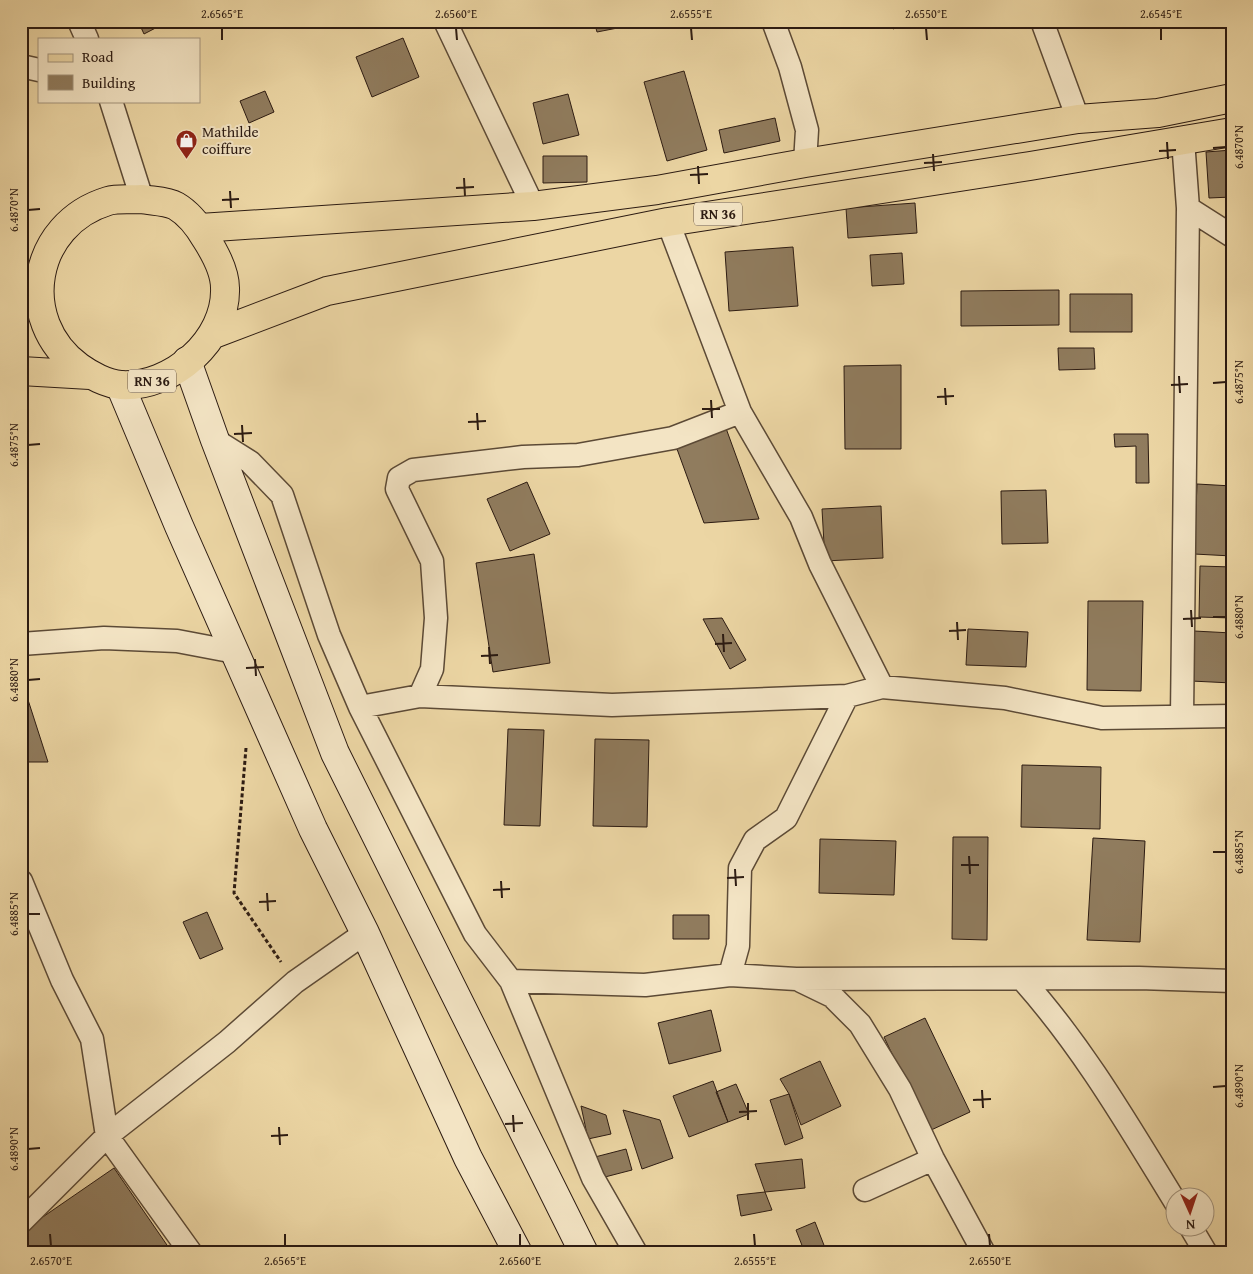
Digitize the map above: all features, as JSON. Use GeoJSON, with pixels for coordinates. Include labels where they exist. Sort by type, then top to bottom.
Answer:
{"type":"FeatureCollection","features":[{"type":"Feature","properties":{"kind":"main road","name":"RN 36"},"geometry":{"type":"LineString","coordinates":[[200,228],[533,206],[656,190],[805,163],[1078,119],[1158,113],[1232,98]]}},
{"type":"Feature","properties":{"kind":"main road","name":"RN 36"},"geometry":{"type":"LineString","coordinates":[[214,334],[328,291],[668,222],[1030,166],[1232,132]]}},
{"type":"Feature","properties":{"kind":"main road","name":"RN 36"},"geometry":{"type":"LineString","coordinates":[[21,372],[90,375],[120,385],[153,380],[171,375],[188,361],[214,334],[224,309],[225,286],[216,254],[200,228],[175,205],[142,199],[110,201],[80,214],[58,233],[32,271],[40,297],[46,329],[64,356],[90,375]]}},
{"type":"Feature","properties":{"kind":"main road"},"geometry":{"type":"LineString","coordinates":[[188,361],[215,440],[335,753],[584,1253]]}},
{"type":"Feature","properties":{"kind":"main road"},"geometry":{"type":"LineString","coordinates":[[120,385],[313,829],[365,933],[468,1158],[518,1253]]}},
{"type":"Feature","properties":{"kind":"street"},"geometry":{"type":"LineString","coordinates":[[79,21],[87,38]]}},
{"type":"Feature","properties":{"kind":"street"},"geometry":{"type":"LineString","coordinates":[[445,21],[533,206]]}},
{"type":"Feature","properties":{"kind":"street"},"geometry":{"type":"LineString","coordinates":[[773,21],[790,67],[807,130],[805,163]]}},
{"type":"Feature","properties":{"kind":"street"},"geometry":{"type":"LineString","coordinates":[[1042,21],[1078,119]]}},
{"type":"Feature","properties":{"kind":"street"},"geometry":{"type":"LineString","coordinates":[[21,66],[38,70]]}},
{"type":"Feature","properties":{"kind":"street"},"geometry":{"type":"LineString","coordinates":[[111,102],[142,199]]}},
{"type":"Feature","properties":{"kind":"street"},"geometry":{"type":"LineString","coordinates":[[1182,716],[1188,208],[1183,140]]}},
{"type":"Feature","properties":{"kind":"street"},"geometry":{"type":"LineString","coordinates":[[1188,208],[1232,236]]}},
{"type":"Feature","properties":{"kind":"street"},"geometry":{"type":"LineString","coordinates":[[668,222],[740,412],[801,518],[820,564],[882,687]]}},
{"type":"Feature","properties":{"kind":"street"},"geometry":{"type":"LineString","coordinates":[[420,696],[432,669],[436,618],[432,561],[396,489],[399,478],[413,470],[523,457],[578,455],[673,438],[740,412]]}},
{"type":"Feature","properties":{"kind":"street"},"geometry":{"type":"LineString","coordinates":[[215,440],[250,462],[282,495],[329,635],[360,707],[475,934],[511,981],[593,1178],[636,1253]]}},
{"type":"Feature","properties":{"kind":"street"},"geometry":{"type":"LineString","coordinates":[[21,644],[104,638],[177,641],[235,652]]}},
{"type":"Feature","properties":{"kind":"street"},"geometry":{"type":"LineString","coordinates":[[360,707],[420,696],[612,705],[847,696],[882,687],[1005,698],[1102,718],[1232,716]]}},
{"type":"Feature","properties":{"kind":"street"},"geometry":{"type":"LineString","coordinates":[[730,975],[738,946],[740,868],[755,840],[786,818],[847,696]]}},
{"type":"Feature","properties":{"kind":"street"},"geometry":{"type":"LineString","coordinates":[[21,881],[62,980],[92,1039],[107,1136],[191,1253]]}},
{"type":"Feature","properties":{"kind":"street"},"geometry":{"type":"LineString","coordinates":[[21,1222],[107,1136],[227,1042],[295,982],[365,933]]}},
{"type":"Feature","properties":{"kind":"street"},"geometry":{"type":"LineString","coordinates":[[511,981],[645,985],[730,975],[796,979],[1139,978],[1232,981]]}},
{"type":"Feature","properties":{"kind":"street"},"geometry":{"type":"LineString","coordinates":[[796,979],[832,996],[860,1024],[900,1089],[933,1159],[984,1253]]}},
{"type":"Feature","properties":{"kind":"street"},"geometry":{"type":"LineString","coordinates":[[1022,979],[1048,1007],[1099,1076],[1166,1187]]}},
{"type":"Feature","properties":{"kind":"street"},"geometry":{"type":"LineString","coordinates":[[865,1190],[933,1159]]}},
{"type":"Feature","properties":{"kind":"street"},"geometry":{"type":"LineString","coordinates":[[1196,1236],[1206,1253]]}},
{"type":"Feature","properties":{"kind":"path"},"geometry":{"type":"LineString","coordinates":[[246,746],[234,893],[295,982]]}},
{"type":"Feature","properties":{"kind":"building"},"geometry":{"type":"Polygon","coordinates":[[[138,21],[169,21],[144,34],[138,21]]]}},
{"type":"Feature","properties":{"kind":"building"},"geometry":{"type":"Polygon","coordinates":[[[594,21],[633,21],[633,25],[597,32],[594,21]]]}},
{"type":"Feature","properties":{"kind":"building"},"geometry":{"type":"Polygon","coordinates":[[[890,21],[913,21],[893,29],[890,21]]]}},
{"type":"Feature","properties":{"kind":"building"},"geometry":{"type":"Polygon","coordinates":[[[403,38],[419,77],[372,97],[356,57],[403,38]]]}},
{"type":"Feature","properties":{"kind":"building"},"geometry":{"type":"Polygon","coordinates":[[[684,71],[707,150],[667,161],[644,82],[684,71]]]}},
{"type":"Feature","properties":{"kind":"building"},"geometry":{"type":"Polygon","coordinates":[[[265,91],[274,112],[249,123],[240,101],[265,91]]]}},
{"type":"Feature","properties":{"kind":"building"},"geometry":{"type":"Polygon","coordinates":[[[568,94],[579,135],[543,144],[533,103],[568,94]]]}},
{"type":"Feature","properties":{"kind":"building"},"geometry":{"type":"Polygon","coordinates":[[[775,118],[780,141],[724,153],[719,130],[775,118]]]}},
{"type":"Feature","properties":{"kind":"building"},"geometry":{"type":"Polygon","coordinates":[[[1232,150],[1232,197],[1209,198],[1206,152],[1232,150]]]}},
{"type":"Feature","properties":{"kind":"building"},"geometry":{"type":"Polygon","coordinates":[[[543,156],[587,156],[587,182],[543,183],[543,156]]]}},
{"type":"Feature","properties":{"kind":"building"},"geometry":{"type":"Polygon","coordinates":[[[915,203],[917,233],[848,238],[846,208],[915,203]]]}},
{"type":"Feature","properties":{"kind":"building"},"geometry":{"type":"Polygon","coordinates":[[[793,247],[798,306],[729,311],[725,252],[793,247]]]}},
{"type":"Feature","properties":{"kind":"building"},"geometry":{"type":"Polygon","coordinates":[[[902,253],[904,284],[872,286],[870,255],[902,253]]]}},
{"type":"Feature","properties":{"kind":"building"},"geometry":{"type":"Polygon","coordinates":[[[1059,290],[1059,325],[961,326],[961,291],[1059,290]]]}},
{"type":"Feature","properties":{"kind":"building"},"geometry":{"type":"Polygon","coordinates":[[[1070,294],[1132,294],[1132,332],[1070,332],[1070,294]]]}},
{"type":"Feature","properties":{"kind":"building"},"geometry":{"type":"Polygon","coordinates":[[[1058,348],[1094,348],[1095,369],[1059,370],[1058,348]]]}},
{"type":"Feature","properties":{"kind":"building"},"geometry":{"type":"Polygon","coordinates":[[[901,365],[901,449],[845,449],[844,366],[901,365]]]}},
{"type":"Feature","properties":{"kind":"building"},"geometry":{"type":"Polygon","coordinates":[[[723,420],[759,519],[704,523],[673,438],[723,420]]]}},
{"type":"Feature","properties":{"kind":"building"},"geometry":{"type":"Polygon","coordinates":[[[1114,434],[1148,434],[1149,483],[1136,483],[1136,446],[1115,447],[1114,434]]]}},
{"type":"Feature","properties":{"kind":"building"},"geometry":{"type":"Polygon","coordinates":[[[527,482],[550,534],[510,551],[487,499],[527,482]]]}},
{"type":"Feature","properties":{"kind":"building"},"geometry":{"type":"Polygon","coordinates":[[[1197,484],[1232,486],[1232,556],[1194,554],[1197,484]]]}},
{"type":"Feature","properties":{"kind":"building"},"geometry":{"type":"Polygon","coordinates":[[[1046,490],[1048,543],[1002,544],[1001,491],[1046,490]]]}},
{"type":"Feature","properties":{"kind":"building"},"geometry":{"type":"Polygon","coordinates":[[[881,506],[883,558],[825,561],[822,509],[881,506]]]}},
{"type":"Feature","properties":{"kind":"building"},"geometry":{"type":"Polygon","coordinates":[[[534,554],[550,663],[493,672],[476,563],[534,554]]]}},
{"type":"Feature","properties":{"kind":"building"},"geometry":{"type":"Polygon","coordinates":[[[1200,566],[1232,567],[1232,618],[1199,617],[1200,566]]]}},
{"type":"Feature","properties":{"kind":"building"},"geometry":{"type":"Polygon","coordinates":[[[1088,601],[1143,601],[1141,691],[1087,690],[1088,601]]]}},
{"type":"Feature","properties":{"kind":"building"},"geometry":{"type":"Polygon","coordinates":[[[722,618],[746,660],[730,669],[703,619],[722,618]]]}},
{"type":"Feature","properties":{"kind":"building"},"geometry":{"type":"Polygon","coordinates":[[[968,629],[1028,632],[1026,667],[966,665],[968,629]]]}},
{"type":"Feature","properties":{"kind":"building"},"geometry":{"type":"Polygon","coordinates":[[[1194,631],[1232,633],[1232,683],[1191,681],[1194,631]]]}},
{"type":"Feature","properties":{"kind":"building"},"geometry":{"type":"Polygon","coordinates":[[[21,678],[48,762],[22,762],[21,678]]]}},
{"type":"Feature","properties":{"kind":"building"},"geometry":{"type":"Polygon","coordinates":[[[508,729],[544,730],[540,826],[504,825],[508,729]]]}},
{"type":"Feature","properties":{"kind":"building"},"geometry":{"type":"Polygon","coordinates":[[[595,739],[649,740],[647,827],[593,826],[595,739]]]}},
{"type":"Feature","properties":{"kind":"building"},"geometry":{"type":"Polygon","coordinates":[[[1022,765],[1101,767],[1100,829],[1021,827],[1022,765]]]}},
{"type":"Feature","properties":{"kind":"building"},"geometry":{"type":"Polygon","coordinates":[[[953,837],[988,837],[987,940],[952,939],[953,837]]]}},
{"type":"Feature","properties":{"kind":"building"},"geometry":{"type":"Polygon","coordinates":[[[1093,838],[1145,841],[1140,942],[1087,940],[1093,838]]]}},
{"type":"Feature","properties":{"kind":"building"},"geometry":{"type":"Polygon","coordinates":[[[820,839],[896,841],[894,895],[819,893],[820,839]]]}},
{"type":"Feature","properties":{"kind":"building"},"geometry":{"type":"Polygon","coordinates":[[[207,912],[223,949],[200,959],[183,922],[207,912]]]}},
{"type":"Feature","properties":{"kind":"building"},"geometry":{"type":"Polygon","coordinates":[[[673,915],[709,915],[709,939],[673,939],[673,915]]]}},
{"type":"Feature","properties":{"kind":"building"},"geometry":{"type":"Polygon","coordinates":[[[711,1010],[721,1051],[669,1064],[658,1023],[711,1010]]]}},
{"type":"Feature","properties":{"kind":"building"},"geometry":{"type":"Polygon","coordinates":[[[925,1018],[970,1112],[929,1131],[884,1037],[925,1018]]]}},
{"type":"Feature","properties":{"kind":"building"},"geometry":{"type":"Polygon","coordinates":[[[820,1061],[841,1106],[801,1125],[789,1094],[780,1079],[820,1061]]]}},
{"type":"Feature","properties":{"kind":"building"},"geometry":{"type":"Polygon","coordinates":[[[713,1081],[728,1122],[689,1137],[673,1096],[713,1081]]]}},
{"type":"Feature","properties":{"kind":"building"},"geometry":{"type":"Polygon","coordinates":[[[736,1084],[749,1114],[728,1122],[716,1092],[736,1084]]]}},
{"type":"Feature","properties":{"kind":"building"},"geometry":{"type":"Polygon","coordinates":[[[789,1094],[803,1138],[785,1145],[770,1100],[789,1094]]]}},
{"type":"Feature","properties":{"kind":"building"},"geometry":{"type":"Polygon","coordinates":[[[581,1106],[606,1115],[611,1134],[588,1139],[581,1106]]]}},
{"type":"Feature","properties":{"kind":"building"},"geometry":{"type":"Polygon","coordinates":[[[623,1110],[660,1120],[673,1158],[642,1169],[623,1110]]]}},
{"type":"Feature","properties":{"kind":"building"},"geometry":{"type":"Polygon","coordinates":[[[626,1149],[632,1170],[601,1178],[595,1157],[626,1149]]]}},
{"type":"Feature","properties":{"kind":"building"},"geometry":{"type":"Polygon","coordinates":[[[802,1159],[805,1188],[765,1192],[755,1164],[802,1159]]]}},
{"type":"Feature","properties":{"kind":"building"},"geometry":{"type":"Polygon","coordinates":[[[114,1168],[169,1248],[162,1253],[28,1253],[21,1242],[21,1232],[114,1168]]]}},
{"type":"Feature","properties":{"kind":"building"},"geometry":{"type":"Polygon","coordinates":[[[765,1192],[772,1210],[741,1216],[737,1195],[765,1192]]]}},
{"type":"Feature","properties":{"kind":"building"},"geometry":{"type":"Polygon","coordinates":[[[815,1222],[827,1253],[805,1253],[796,1230],[815,1222]]]}},
{"type":"Feature","properties":{"kind":"place","name":"Mathilde coiffure"},"geometry":{"type":"Point","coordinates":[186,159]}}]}
